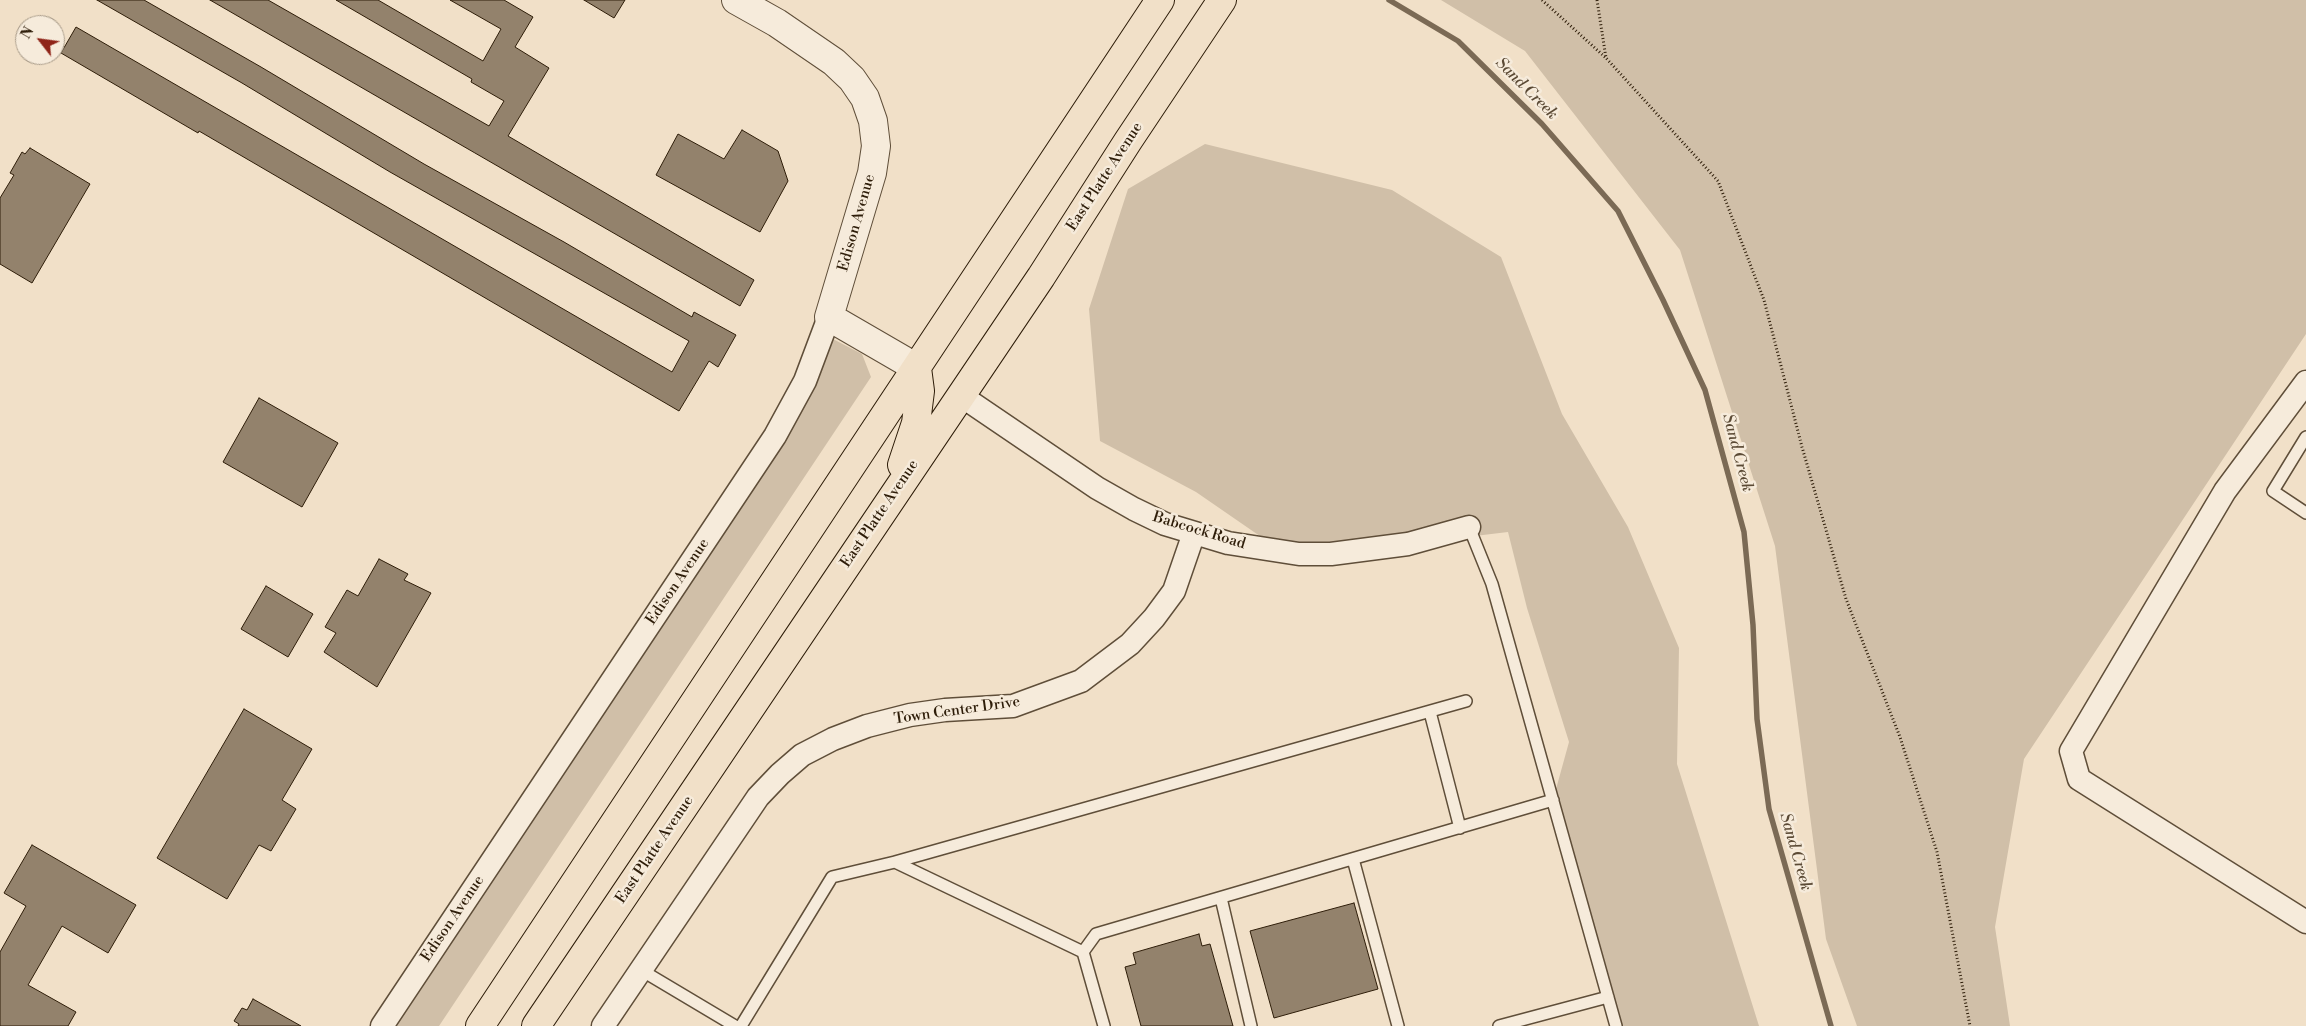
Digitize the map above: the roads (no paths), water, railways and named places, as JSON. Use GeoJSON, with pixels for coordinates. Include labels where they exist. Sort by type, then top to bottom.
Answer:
{"type":"FeatureCollection","features":[{"type":"Feature","properties":{"kind":"highway"},"geometry":{"type":"LineString","coordinates":[[480,1026],[1160,0]]}},
{"type":"Feature","properties":{"kind":"highway","name":"East Platte Avenue"},"geometry":{"type":"LineString","coordinates":[[536,1026],[960,394],[1041,277],[1128,141],[1222,0]]}},
{"type":"Feature","properties":{"kind":"highway"},"geometry":{"type":"LineString","coordinates":[[876,521],[902,465],[916,423],[920,391],[917,368]]}},
{"type":"Feature","properties":{"kind":"street","name":"Edison Avenue"},"geometry":{"type":"LineString","coordinates":[[382,1026],[775,436],[804,381],[829,317],[872,174],[876,146],[874,121],[866,98],[852,79],[834,62],[777,23],[736,0]]}},
{"type":"Feature","properties":{"kind":"street"},"geometry":{"type":"LineString","coordinates":[[829,317],[917,368]]}},
{"type":"Feature","properties":{"kind":"street"},"geometry":{"type":"LineString","coordinates":[[2306,382],[2226,491],[2071,751],[2079,779],[2306,922]]}},
{"type":"Feature","properties":{"kind":"street","name":"Babcock Road"},"geometry":{"type":"LineString","coordinates":[[960,394],[1097,488],[1164,524],[1194,533],[1262,550],[1298,554],[1330,554],[1408,544],[1470,527]]}},
{"type":"Feature","properties":{"kind":"street","name":"Town Center Drive"},"geometry":{"type":"LineString","coordinates":[[603,1026],[758,797],[802,755],[833,739],[867,726],[910,715],[945,710],[1013,706],[1081,681],[1130,644],[1154,618],[1174,591],[1194,533]]}},
{"type":"Feature","properties":{"kind":"lane"},"geometry":{"type":"LineString","coordinates":[[2306,437],[2273,491],[2306,513]]}},
{"type":"Feature","properties":{"kind":"lane"},"geometry":{"type":"LineString","coordinates":[[1470,527],[1492,584],[1616,1026]]}},
{"type":"Feature","properties":{"kind":"lane"},"geometry":{"type":"LineString","coordinates":[[741,1026],[832,878],[1466,702]]}},
{"type":"Feature","properties":{"kind":"lane"},"geometry":{"type":"LineString","coordinates":[[1430,712],[1460,828]]}},
{"type":"Feature","properties":{"kind":"lane"},"geometry":{"type":"LineString","coordinates":[[1083,952],[1096,934],[1553,800]]}},
{"type":"Feature","properties":{"kind":"lane"},"geometry":{"type":"LineString","coordinates":[[1353,859],[1398,1026]]}},
{"type":"Feature","properties":{"kind":"lane"},"geometry":{"type":"LineString","coordinates":[[895,862],[1083,952],[1104,1026]]}},
{"type":"Feature","properties":{"kind":"lane"},"geometry":{"type":"LineString","coordinates":[[1221,898],[1251,1026]]}},
{"type":"Feature","properties":{"kind":"lane"},"geometry":{"type":"LineString","coordinates":[[641,970],[734,1026]]}},
{"type":"Feature","properties":{"kind":"lane"},"geometry":{"type":"LineString","coordinates":[[1499,1026],[1608,997]]}},
{"type":"Feature","properties":{"kind":"waterway","name":"Sand Creek"},"geometry":{"type":"LineString","coordinates":[[1389,0],[1458,41],[1542,124],[1618,211],[1663,300],[1705,390],[1744,532],[1753,625],[1757,719],[1769,809],[1831,1026]]}}]}
